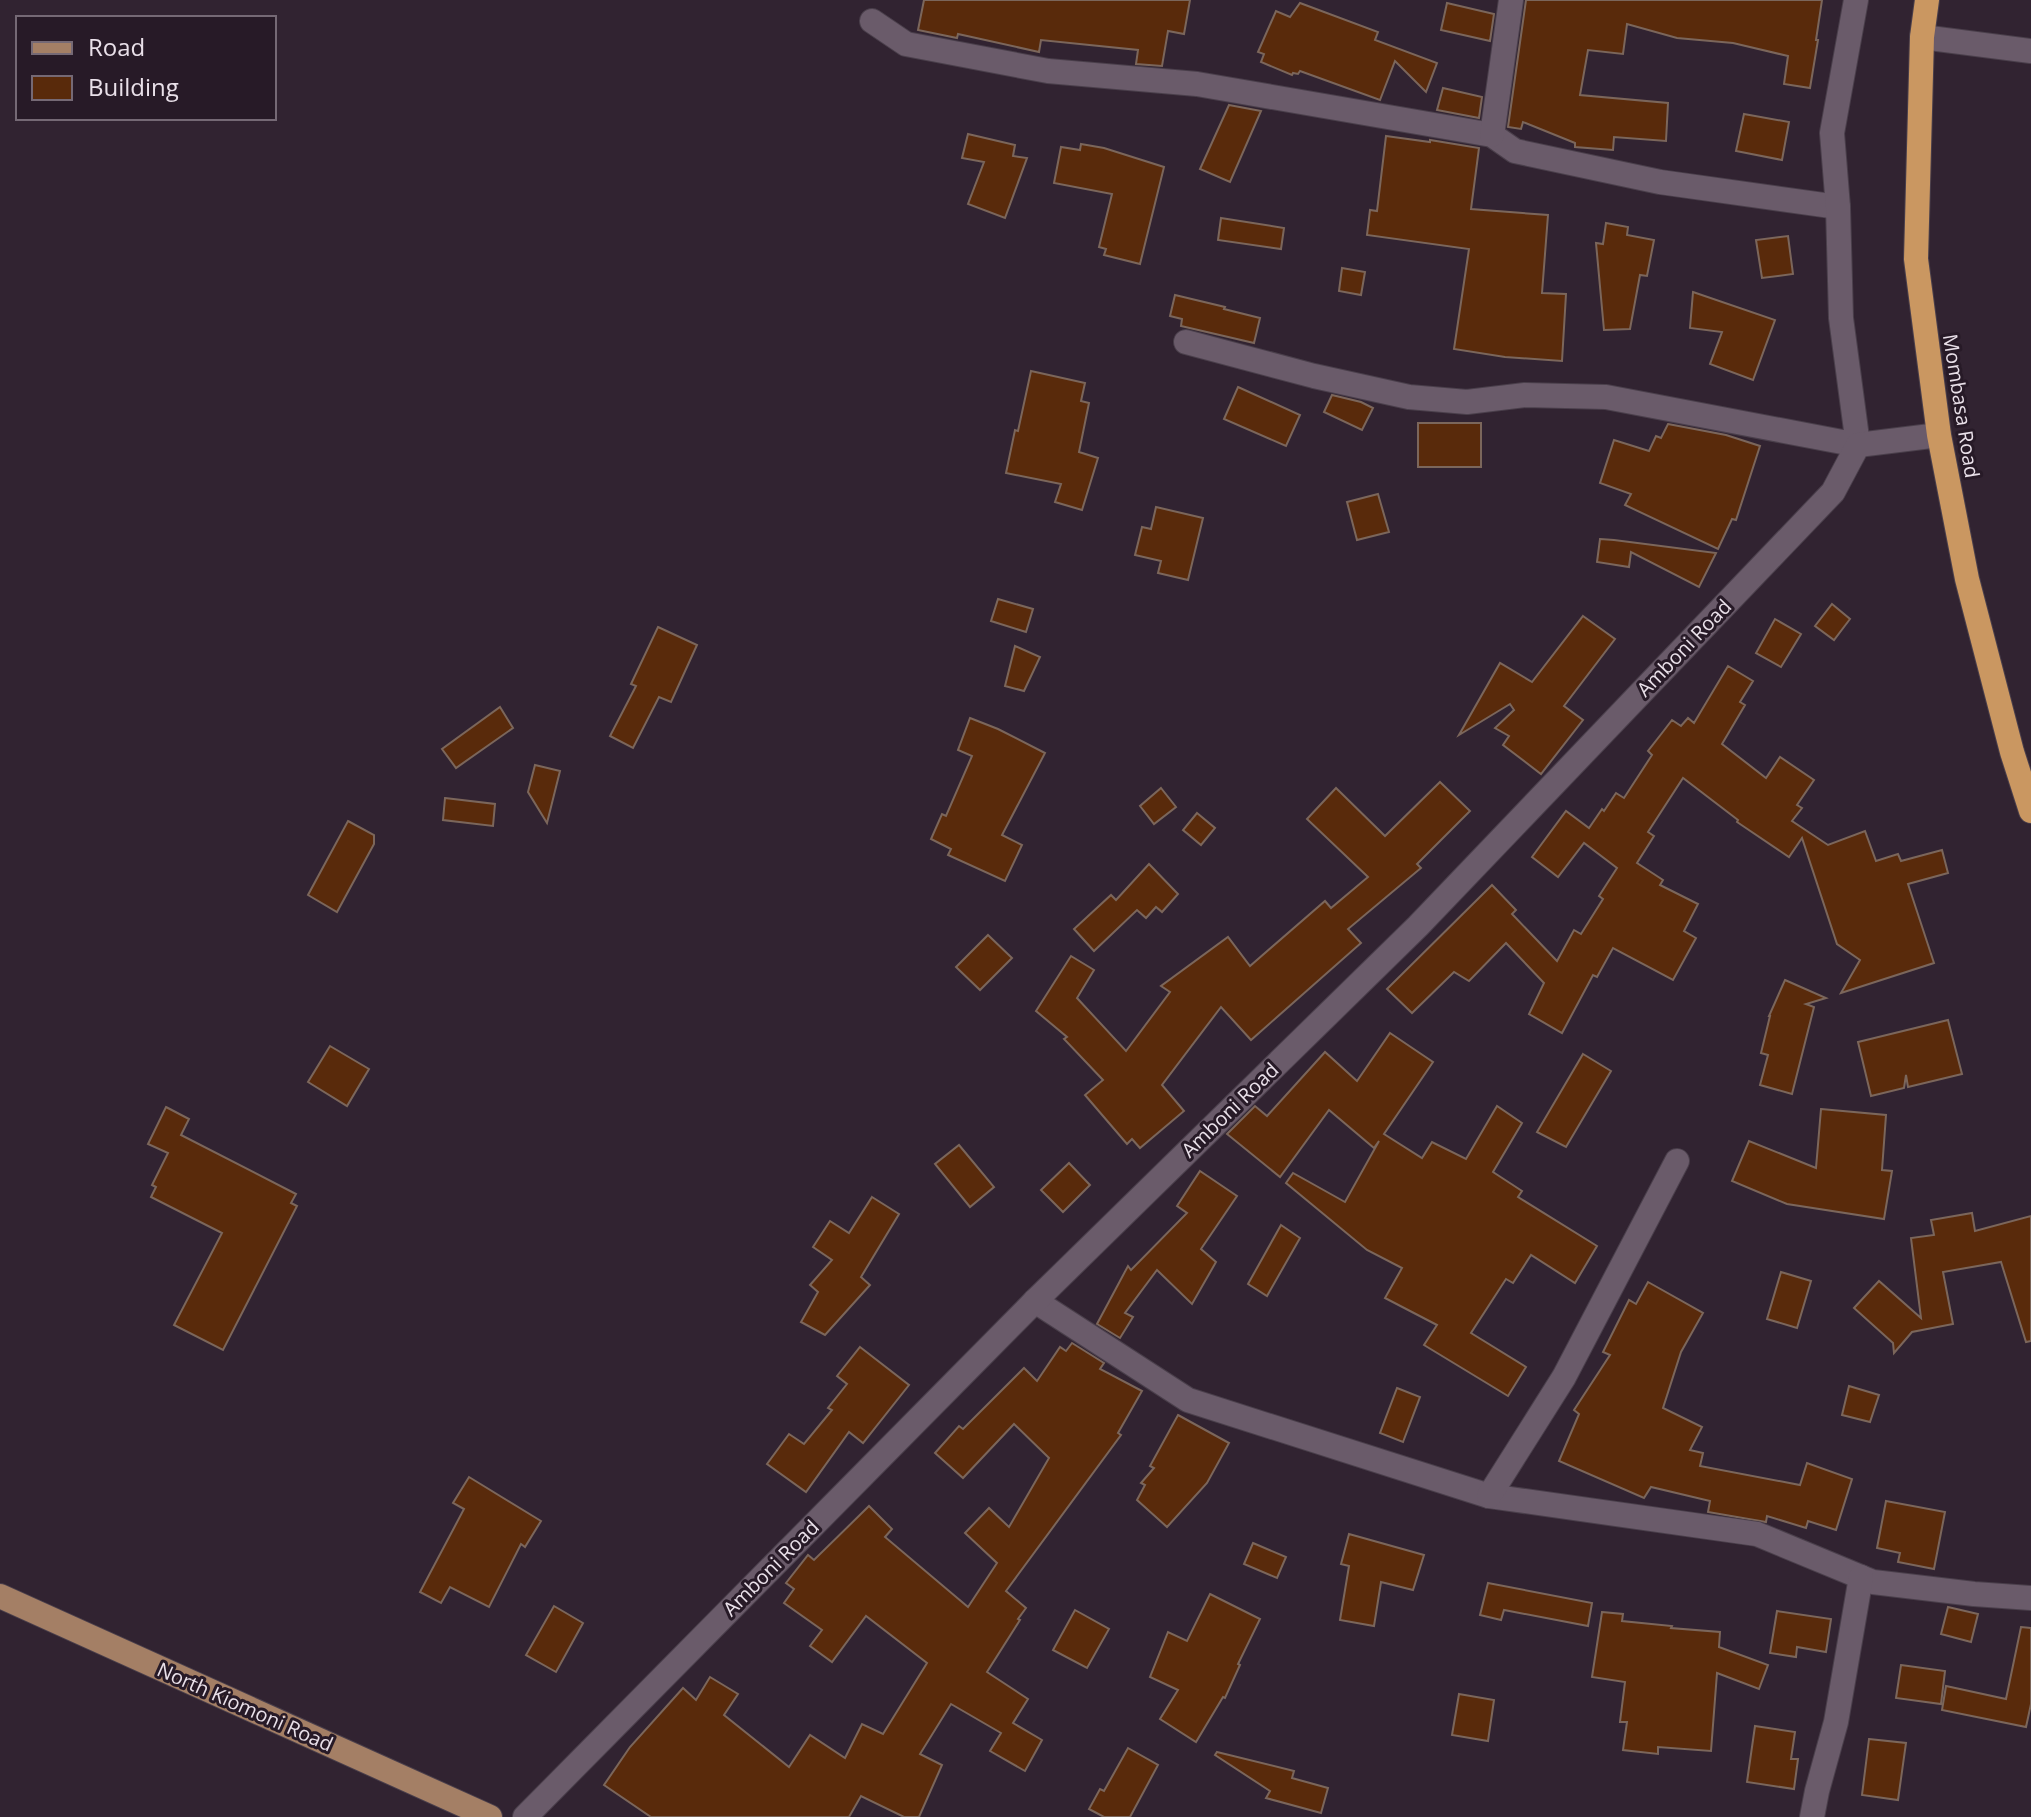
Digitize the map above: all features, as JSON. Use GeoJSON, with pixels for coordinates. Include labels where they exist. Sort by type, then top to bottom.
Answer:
{"type":"FeatureCollection","features":[{"type":"Feature","properties":{"kind":"highway","name":"Mombasa Road"},"geometry":{"type":"LineString","coordinates":[[1927,0],[1922,37],[1916,259],[1939,435],[1967,579],[2012,752],[2031,811]]}},
{"type":"Feature","properties":{"kind":"main road","name":"North Kiomoni Road"},"geometry":{"type":"LineString","coordinates":[[0,1596],[490,1817]]}},
{"type":"Feature","properties":{"kind":"street"},"geometry":{"type":"LineString","coordinates":[[1492,135],[1511,0]]}},
{"type":"Feature","properties":{"kind":"street"},"geometry":{"type":"LineString","coordinates":[[1856,0],[1832,133],[1841,318],[1858,445]]}},
{"type":"Feature","properties":{"kind":"street"},"geometry":{"type":"LineString","coordinates":[[872,21],[906,44],[1048,71],[1197,84],[1492,135],[1515,151],[1631,176],[1838,207]]}},
{"type":"Feature","properties":{"kind":"street"},"geometry":{"type":"LineString","coordinates":[[1922,37],[2031,51]]}},
{"type":"Feature","properties":{"kind":"street"},"geometry":{"type":"LineString","coordinates":[[1186,342],[1409,397],[1467,402],[1525,395],[1606,397],[1858,445],[1939,435]]}},
{"type":"Feature","properties":{"kind":"street","name":"Amboni Road"},"geometry":{"type":"LineString","coordinates":[[525,1817],[1035,1301],[1440,903],[1833,492],[1858,445]]}},
{"type":"Feature","properties":{"kind":"street"},"geometry":{"type":"LineString","coordinates":[[1489,1496],[1564,1377],[1677,1161]]}},
{"type":"Feature","properties":{"kind":"street"},"geometry":{"type":"LineString","coordinates":[[1035,1301],[1188,1400],[1489,1496],[1757,1534],[1873,1582],[2031,1598]]}},
{"type":"Feature","properties":{"kind":"street"},"geometry":{"type":"LineString","coordinates":[[1812,1817],[1836,1722],[1861,1577]]}},
{"type":"Feature","properties":{"kind":"building"},"geometry":{"type":"Polygon","coordinates":[[[924,0],[1190,0],[1184,34],[1168,31],[1162,66],[1136,64],[1138,50],[1041,40],[1039,52],[958,34],[957,38],[918,30],[924,0]]]}},
{"type":"Feature","properties":{"kind":"building"},"geometry":{"type":"Polygon","coordinates":[[[1526,0],[1822,0],[1810,88],[1784,84],[1788,56],[1733,43],[1677,38],[1627,24],[1623,54],[1588,50],[1580,95],[1668,103],[1666,141],[1614,137],[1613,150],[1575,147],[1575,143],[1523,122],[1521,129],[1508,127],[1526,0]]]}},
{"type":"Feature","properties":{"kind":"building"},"geometry":{"type":"Polygon","coordinates":[[[1300,3],[1378,32],[1375,40],[1437,63],[1426,92],[1395,61],[1380,100],[1300,71],[1292,75],[1261,62],[1264,54],[1258,52],[1276,11],[1290,17],[1300,3]]]}},
{"type":"Feature","properties":{"kind":"building"},"geometry":{"type":"Polygon","coordinates":[[[1447,3],[1494,14],[1490,41],[1441,30],[1447,3]]]}},
{"type":"Feature","properties":{"kind":"building"},"geometry":{"type":"Polygon","coordinates":[[[1443,88],[1482,97],[1479,118],[1437,110],[1443,88]]]}},
{"type":"Feature","properties":{"kind":"building"},"geometry":{"type":"Polygon","coordinates":[[[1229,105],[1261,111],[1230,182],[1200,169],[1229,105]]]}},
{"type":"Feature","properties":{"kind":"building"},"geometry":{"type":"Polygon","coordinates":[[[1744,114],[1789,122],[1782,160],[1736,151],[1744,114]]]}},
{"type":"Feature","properties":{"kind":"building"},"geometry":{"type":"Polygon","coordinates":[[[968,134],[1015,145],[1013,156],[1027,158],[1005,218],[968,204],[984,162],[962,158],[968,134]]]}},
{"type":"Feature","properties":{"kind":"building"},"geometry":{"type":"Polygon","coordinates":[[[1386,136],[1479,148],[1471,209],[1548,215],[1542,293],[1566,294],[1562,361],[1454,349],[1469,249],[1367,235],[1370,210],[1377,211],[1386,136]]]}},
{"type":"Feature","properties":{"kind":"building"},"geometry":{"type":"Polygon","coordinates":[[[1081,144],[1164,167],[1140,264],[1104,255],[1106,249],[1099,247],[1112,194],[1054,183],[1061,147],[1080,150],[1081,144]]]}},
{"type":"Feature","properties":{"kind":"building"},"geometry":{"type":"Polygon","coordinates":[[[1221,218],[1284,228],[1281,249],[1218,240],[1221,218]]]}},
{"type":"Feature","properties":{"kind":"building"},"geometry":{"type":"Polygon","coordinates":[[[1606,223],[1628,227],[1627,235],[1654,240],[1647,276],[1640,275],[1630,329],[1604,330],[1596,243],[1603,244],[1606,223]]]}},
{"type":"Feature","properties":{"kind":"building"},"geometry":{"type":"Polygon","coordinates":[[[1788,236],[1793,274],[1762,278],[1756,240],[1788,236]]]}},
{"type":"Feature","properties":{"kind":"building"},"geometry":{"type":"Polygon","coordinates":[[[1342,268],[1365,272],[1361,295],[1339,291],[1342,268]]]}},
{"type":"Feature","properties":{"kind":"building"},"geometry":{"type":"Polygon","coordinates":[[[1693,292],[1775,320],[1753,380],[1710,364],[1722,332],[1690,328],[1693,292]]]}},
{"type":"Feature","properties":{"kind":"building"},"geometry":{"type":"Polygon","coordinates":[[[1175,295],[1260,318],[1254,343],[1181,326],[1182,319],[1170,316],[1175,295]]]}},
{"type":"Feature","properties":{"kind":"building"},"geometry":{"type":"Polygon","coordinates":[[[1031,371],[1085,383],[1081,401],[1089,403],[1079,452],[1098,458],[1082,510],[1055,502],[1061,484],[1006,473],[1031,371]]]}},
{"type":"Feature","properties":{"kind":"building"},"geometry":{"type":"Polygon","coordinates":[[[1238,387],[1300,415],[1286,446],[1224,419],[1238,387]]]}},
{"type":"Feature","properties":{"kind":"building"},"geometry":{"type":"Polygon","coordinates":[[[1332,395],[1373,408],[1362,430],[1324,412],[1332,395]]]}},
{"type":"Feature","properties":{"kind":"building"},"geometry":{"type":"Polygon","coordinates":[[[1418,423],[1481,423],[1481,467],[1418,467],[1418,423]]]}},
{"type":"Feature","properties":{"kind":"building"},"geometry":{"type":"Polygon","coordinates":[[[1668,424],[1726,435],[1760,446],[1736,520],[1732,519],[1718,549],[1625,505],[1631,494],[1600,483],[1614,440],[1649,451],[1656,436],[1661,438],[1668,424]]]}},
{"type":"Feature","properties":{"kind":"building"},"geometry":{"type":"Polygon","coordinates":[[[1378,494],[1389,532],[1357,540],[1347,502],[1378,494]]]}},
{"type":"Feature","properties":{"kind":"building"},"geometry":{"type":"Polygon","coordinates":[[[1156,507],[1203,518],[1188,580],[1158,573],[1161,561],[1135,555],[1142,527],[1151,529],[1156,507]]]}},
{"type":"Feature","properties":{"kind":"building"},"geometry":{"type":"Polygon","coordinates":[[[1600,539],[1716,553],[1699,587],[1631,552],[1629,567],[1597,562],[1600,539]]]}},
{"type":"Feature","properties":{"kind":"building"},"geometry":{"type":"Polygon","coordinates":[[[998,599],[1033,609],[1026,632],[991,621],[998,599]]]}},
{"type":"Feature","properties":{"kind":"building"},"geometry":{"type":"Polygon","coordinates":[[[1832,604],[1850,619],[1834,640],[1815,626],[1832,604]]]}},
{"type":"Feature","properties":{"kind":"building"},"geometry":{"type":"Polygon","coordinates":[[[1583,616],[1615,639],[1564,706],[1583,720],[1541,774],[1503,745],[1509,736],[1495,728],[1514,710],[1510,704],[1459,735],[1500,663],[1532,682],[1583,616]]]}},
{"type":"Feature","properties":{"kind":"building"},"geometry":{"type":"Polygon","coordinates":[[[1775,619],[1801,634],[1781,667],[1756,653],[1775,619]]]}},
{"type":"Feature","properties":{"kind":"building"},"geometry":{"type":"Polygon","coordinates":[[[658,627],[697,645],[671,702],[659,697],[633,748],[610,736],[636,686],[631,684],[658,627]]]}},
{"type":"Feature","properties":{"kind":"building"},"geometry":{"type":"Polygon","coordinates":[[[1015,646],[1040,657],[1024,691],[1005,686],[1015,646]]]}},
{"type":"Feature","properties":{"kind":"building"},"geometry":{"type":"Polygon","coordinates":[[[1728,666],[1753,681],[1740,702],[1745,705],[1722,744],[1766,778],[1780,757],[1814,780],[1797,805],[1802,808],[1792,821],[1828,845],[1865,831],[1876,861],[1898,854],[1901,861],[1942,850],[1948,873],[1908,884],[1934,963],[1841,993],[1860,960],[1837,944],[1802,838],[1789,857],[1737,822],[1683,778],[1648,832],[1654,836],[1637,863],[1663,880],[1660,885],[1698,904],[1684,931],[1696,938],[1673,980],[1613,948],[1597,977],[1593,975],[1562,1033],[1529,1014],[1544,983],[1506,943],[1469,981],[1454,972],[1412,1013],[1387,989],[1492,885],[1516,910],[1512,914],[1557,961],[1574,930],[1581,934],[1603,899],[1599,896],[1617,868],[1584,843],[1558,877],[1532,857],[1566,811],[1589,828],[1616,793],[1624,798],[1652,755],[1648,751],[1672,720],[1681,726],[1688,718],[1694,723],[1728,666]]]}},
{"type":"Feature","properties":{"kind":"building"},"geometry":{"type":"Polygon","coordinates":[[[500,707],[513,728],[456,768],[442,749],[500,707]]]}},
{"type":"Feature","properties":{"kind":"building"},"geometry":{"type":"Polygon","coordinates":[[[970,718],[1045,753],[1002,835],[1022,845],[1005,881],[948,855],[951,849],[931,839],[942,814],[946,816],[972,756],[958,750],[970,718]]]}},
{"type":"Feature","properties":{"kind":"building"},"geometry":{"type":"Polygon","coordinates":[[[535,765],[560,771],[547,823],[528,792],[535,765]]]}},
{"type":"Feature","properties":{"kind":"building"},"geometry":{"type":"Polygon","coordinates":[[[1440,782],[1470,811],[1417,864],[1421,868],[1348,929],[1361,943],[1251,1040],[1221,1007],[1162,1085],[1184,1111],[1140,1148],[1132,1139],[1127,1144],[1085,1095],[1103,1080],[1064,1039],[1067,1037],[1036,1011],[1071,956],[1094,970],[1077,998],[1126,1051],[1170,992],[1161,986],[1228,937],[1250,966],[1325,901],[1331,908],[1368,877],[1307,819],[1336,788],[1385,836],[1440,782]]]}},
{"type":"Feature","properties":{"kind":"building"},"geometry":{"type":"Polygon","coordinates":[[[1161,788],[1176,807],[1154,824],[1140,806],[1161,788]]]}},
{"type":"Feature","properties":{"kind":"building"},"geometry":{"type":"Polygon","coordinates":[[[445,798],[495,804],[493,826],[443,820],[445,798]]]}},
{"type":"Feature","properties":{"kind":"building"},"geometry":{"type":"Polygon","coordinates":[[[1197,813],[1215,828],[1201,845],[1183,830],[1197,813]]]}},
{"type":"Feature","properties":{"kind":"building"},"geometry":{"type":"Polygon","coordinates":[[[348,821],[374,835],[374,844],[337,912],[308,895],[348,821]]]}},
{"type":"Feature","properties":{"kind":"building"},"geometry":{"type":"Polygon","coordinates":[[[1149,864],[1178,894],[1162,912],[1156,907],[1146,918],[1137,910],[1094,951],[1074,929],[1111,895],[1116,900],[1149,864]]]}},
{"type":"Feature","properties":{"kind":"building"},"geometry":{"type":"Polygon","coordinates":[[[988,935],[1012,958],[980,990],[956,967],[988,935]]]}},
{"type":"Feature","properties":{"kind":"building"},"geometry":{"type":"Polygon","coordinates":[[[1785,980],[1826,998],[1806,1004],[1814,1007],[1792,1094],[1760,1085],[1768,1055],[1761,1053],[1769,1016],[1785,980]]]}},
{"type":"Feature","properties":{"kind":"building"},"geometry":{"type":"Polygon","coordinates":[[[1948,1020],[1962,1074],[1908,1087],[1906,1075],[1904,1088],[1871,1096],[1858,1042],[1948,1020]]]}},
{"type":"Feature","properties":{"kind":"building"},"geometry":{"type":"Polygon","coordinates":[[[1390,1033],[1433,1062],[1384,1134],[1422,1158],[1432,1142],[1466,1159],[1497,1106],[1522,1123],[1493,1172],[1522,1191],[1518,1197],[1597,1246],[1575,1283],[1531,1255],[1513,1283],[1506,1279],[1471,1333],[1526,1367],[1508,1396],[1424,1345],[1437,1325],[1385,1298],[1402,1268],[1367,1250],[1286,1183],[1293,1173],[1345,1202],[1379,1141],[1374,1148],[1329,1110],[1280,1177],[1227,1134],[1255,1106],[1267,1116],[1325,1052],[1357,1081],[1390,1033]]]}},
{"type":"Feature","properties":{"kind":"building"},"geometry":{"type":"Polygon","coordinates":[[[330,1046],[369,1069],[347,1106],[308,1082],[330,1046]]]}},
{"type":"Feature","properties":{"kind":"building"},"geometry":{"type":"Polygon","coordinates":[[[1583,1054],[1611,1071],[1566,1147],[1537,1132],[1583,1054]]]}},
{"type":"Feature","properties":{"kind":"building"},"geometry":{"type":"Polygon","coordinates":[[[166,1107],[189,1119],[181,1135],[296,1194],[291,1203],[297,1206],[223,1350],[174,1325],[222,1233],[151,1197],[156,1187],[152,1185],[168,1153],[148,1144],[166,1107]]]}},
{"type":"Feature","properties":{"kind":"building"},"geometry":{"type":"Polygon","coordinates":[[[1821,1109],[1886,1115],[1882,1170],[1892,1171],[1884,1219],[1787,1204],[1732,1181],[1749,1141],[1816,1168],[1821,1109]]]}},
{"type":"Feature","properties":{"kind":"building"},"geometry":{"type":"Polygon","coordinates":[[[959,1145],[994,1187],[970,1207],[935,1164],[959,1145]]]}},
{"type":"Feature","properties":{"kind":"building"},"geometry":{"type":"Polygon","coordinates":[[[1069,1163],[1090,1185],[1063,1212],[1041,1190],[1069,1163]]]}},
{"type":"Feature","properties":{"kind":"building"},"geometry":{"type":"Polygon","coordinates":[[[1200,1171],[1237,1196],[1201,1249],[1216,1262],[1192,1304],[1157,1270],[1125,1313],[1133,1317],[1120,1338],[1097,1324],[1128,1266],[1131,1270],[1187,1213],[1177,1206],[1200,1171]]]}},
{"type":"Feature","properties":{"kind":"building"},"geometry":{"type":"Polygon","coordinates":[[[872,1197],[899,1214],[861,1277],[870,1285],[825,1335],[801,1322],[818,1292],[810,1285],[832,1260],[813,1247],[830,1221],[849,1233],[872,1197]]]}},
{"type":"Feature","properties":{"kind":"building"},"geometry":{"type":"Polygon","coordinates":[[[1972,1213],[1975,1231],[2031,1216],[2031,1341],[2026,1342],[2001,1262],[1943,1272],[1953,1324],[1912,1332],[1894,1353],[1893,1343],[1854,1308],[1879,1281],[1921,1318],[1911,1238],[1934,1235],[1931,1220],[1972,1213]]]}},
{"type":"Feature","properties":{"kind":"building"},"geometry":{"type":"Polygon","coordinates":[[[1281,1225],[1300,1238],[1267,1296],[1248,1284],[1281,1225]]]}},
{"type":"Feature","properties":{"kind":"building"},"geometry":{"type":"Polygon","coordinates":[[[1781,1272],[1811,1281],[1797,1328],[1767,1319],[1781,1272]]]}},
{"type":"Feature","properties":{"kind":"building"},"geometry":{"type":"Polygon","coordinates":[[[1648,1282],[1703,1313],[1681,1352],[1663,1408],[1702,1427],[1690,1450],[1703,1453],[1700,1466],[1800,1485],[1807,1463],[1852,1479],[1836,1530],[1808,1521],[1806,1528],[1767,1516],[1766,1522],[1708,1512],[1710,1501],[1651,1487],[1644,1498],[1559,1461],[1579,1414],[1574,1410],[1610,1355],[1603,1352],[1629,1300],[1636,1304],[1648,1282]]]}},
{"type":"Feature","properties":{"kind":"building"},"geometry":{"type":"Polygon","coordinates":[[[1072,1343],[1104,1363],[1100,1369],[1142,1391],[1118,1433],[1121,1435],[1006,1591],[1026,1608],[987,1672],[1028,1699],[1013,1723],[1042,1740],[1025,1771],[990,1751],[1001,1733],[951,1704],[920,1754],[942,1765],[919,1817],[904,1817],[861,1796],[849,1817],[651,1817],[604,1785],[630,1747],[683,1688],[696,1700],[710,1677],[738,1694],[724,1715],[789,1767],[810,1735],[845,1758],[862,1724],[883,1734],[927,1663],[866,1616],[832,1662],[810,1646],[822,1630],[784,1603],[794,1589],[786,1583],[808,1555],[814,1560],[869,1506],[892,1529],[885,1537],[968,1607],[997,1563],[965,1533],[989,1508],[1009,1527],[1049,1458],[1014,1424],[963,1478],[935,1453],[959,1426],[963,1429],[1024,1368],[1037,1381],[1060,1347],[1066,1351],[1072,1343]]]}},
{"type":"Feature","properties":{"kind":"building"},"geometry":{"type":"Polygon","coordinates":[[[860,1347],[909,1385],[863,1443],[849,1432],[806,1492],[767,1464],[789,1434],[804,1444],[832,1410],[828,1408],[847,1384],[837,1376],[860,1347]]]}},
{"type":"Feature","properties":{"kind":"building"},"geometry":{"type":"Polygon","coordinates":[[[1849,1386],[1879,1395],[1870,1422],[1842,1415],[1849,1386]]]}},
{"type":"Feature","properties":{"kind":"building"},"geometry":{"type":"Polygon","coordinates":[[[1397,1388],[1420,1397],[1403,1442],[1380,1433],[1397,1388]]]}},
{"type":"Feature","properties":{"kind":"building"},"geometry":{"type":"Polygon","coordinates":[[[1178,1415],[1229,1443],[1207,1483],[1167,1527],[1137,1500],[1145,1485],[1141,1483],[1154,1468],[1150,1466],[1178,1415]]]}},
{"type":"Feature","properties":{"kind":"building"},"geometry":{"type":"Polygon","coordinates":[[[469,1477],[541,1521],[525,1547],[521,1544],[489,1607],[450,1587],[441,1603],[420,1592],[464,1509],[453,1503],[469,1477]]]}},
{"type":"Feature","properties":{"kind":"building"},"geometry":{"type":"Polygon","coordinates":[[[1886,1501],[1945,1512],[1934,1569],[1898,1562],[1900,1553],[1877,1548],[1886,1501]]]}},
{"type":"Feature","properties":{"kind":"building"},"geometry":{"type":"Polygon","coordinates":[[[1349,1534],[1424,1555],[1413,1590],[1381,1582],[1374,1626],[1340,1620],[1349,1566],[1341,1564],[1349,1534]]]}},
{"type":"Feature","properties":{"kind":"building"},"geometry":{"type":"Polygon","coordinates":[[[1253,1543],[1286,1557],[1277,1578],[1244,1564],[1253,1543]]]}},
{"type":"Feature","properties":{"kind":"building"},"geometry":{"type":"Polygon","coordinates":[[[1488,1583],[1592,1603],[1588,1626],[1504,1610],[1501,1620],[1480,1615],[1488,1583]]]}},
{"type":"Feature","properties":{"kind":"building"},"geometry":{"type":"Polygon","coordinates":[[[1210,1594],[1260,1619],[1225,1698],[1196,1742],[1160,1719],[1178,1690],[1150,1677],[1168,1632],[1187,1641],[1210,1594]]]}},
{"type":"Feature","properties":{"kind":"building"},"geometry":{"type":"Polygon","coordinates":[[[554,1606],[583,1623],[556,1672],[526,1655],[554,1606]]]}},
{"type":"Feature","properties":{"kind":"building"},"geometry":{"type":"Polygon","coordinates":[[[1948,1607],[1978,1614],[1971,1642],[1941,1634],[1948,1607]]]}},
{"type":"Feature","properties":{"kind":"building"},"geometry":{"type":"Polygon","coordinates":[[[1075,1610],[1109,1629],[1087,1668],[1053,1650],[1075,1610]]]}},
{"type":"Feature","properties":{"kind":"building"},"geometry":{"type":"Polygon","coordinates":[[[1777,1611],[1831,1619],[1826,1652],[1797,1647],[1796,1657],[1770,1653],[1777,1611]]]}},
{"type":"Feature","properties":{"kind":"building"},"geometry":{"type":"Polygon","coordinates":[[[1602,1612],[1623,1614],[1622,1621],[1720,1632],[1719,1647],[1768,1665],[1759,1689],[1717,1673],[1711,1751],[1658,1747],[1658,1754],[1623,1750],[1627,1722],[1620,1722],[1625,1682],[1592,1677],[1602,1612]]]}},
{"type":"Feature","properties":{"kind":"building"},"geometry":{"type":"Polygon","coordinates":[[[2021,1627],[2031,1628],[2031,1704],[2026,1727],[1942,1710],[1946,1686],[2006,1699],[2021,1627]]]}},
{"type":"Feature","properties":{"kind":"building"},"geometry":{"type":"Polygon","coordinates":[[[1901,1665],[1945,1671],[1941,1704],[1896,1698],[1901,1665]]]}},
{"type":"Feature","properties":{"kind":"building"},"geometry":{"type":"Polygon","coordinates":[[[1459,1694],[1494,1700],[1488,1741],[1452,1735],[1459,1694]]]}},
{"type":"Feature","properties":{"kind":"building"},"geometry":{"type":"Polygon","coordinates":[[[1755,1726],[1795,1732],[1791,1759],[1798,1759],[1794,1789],[1747,1782],[1755,1726]]]}},
{"type":"Feature","properties":{"kind":"building"},"geometry":{"type":"Polygon","coordinates":[[[1869,1739],[1906,1743],[1898,1800],[1862,1795],[1869,1739]]]}},
{"type":"Feature","properties":{"kind":"building"},"geometry":{"type":"Polygon","coordinates":[[[1128,1748],[1158,1765],[1130,1817],[1104,1817],[1089,1809],[1100,1789],[1104,1791],[1128,1748]]]}},
{"type":"Feature","properties":{"kind":"building"},"geometry":{"type":"Polygon","coordinates":[[[1217,1752],[1294,1771],[1292,1778],[1328,1788],[1321,1813],[1266,1798],[1270,1791],[1215,1755],[1217,1752]]]}}]}
